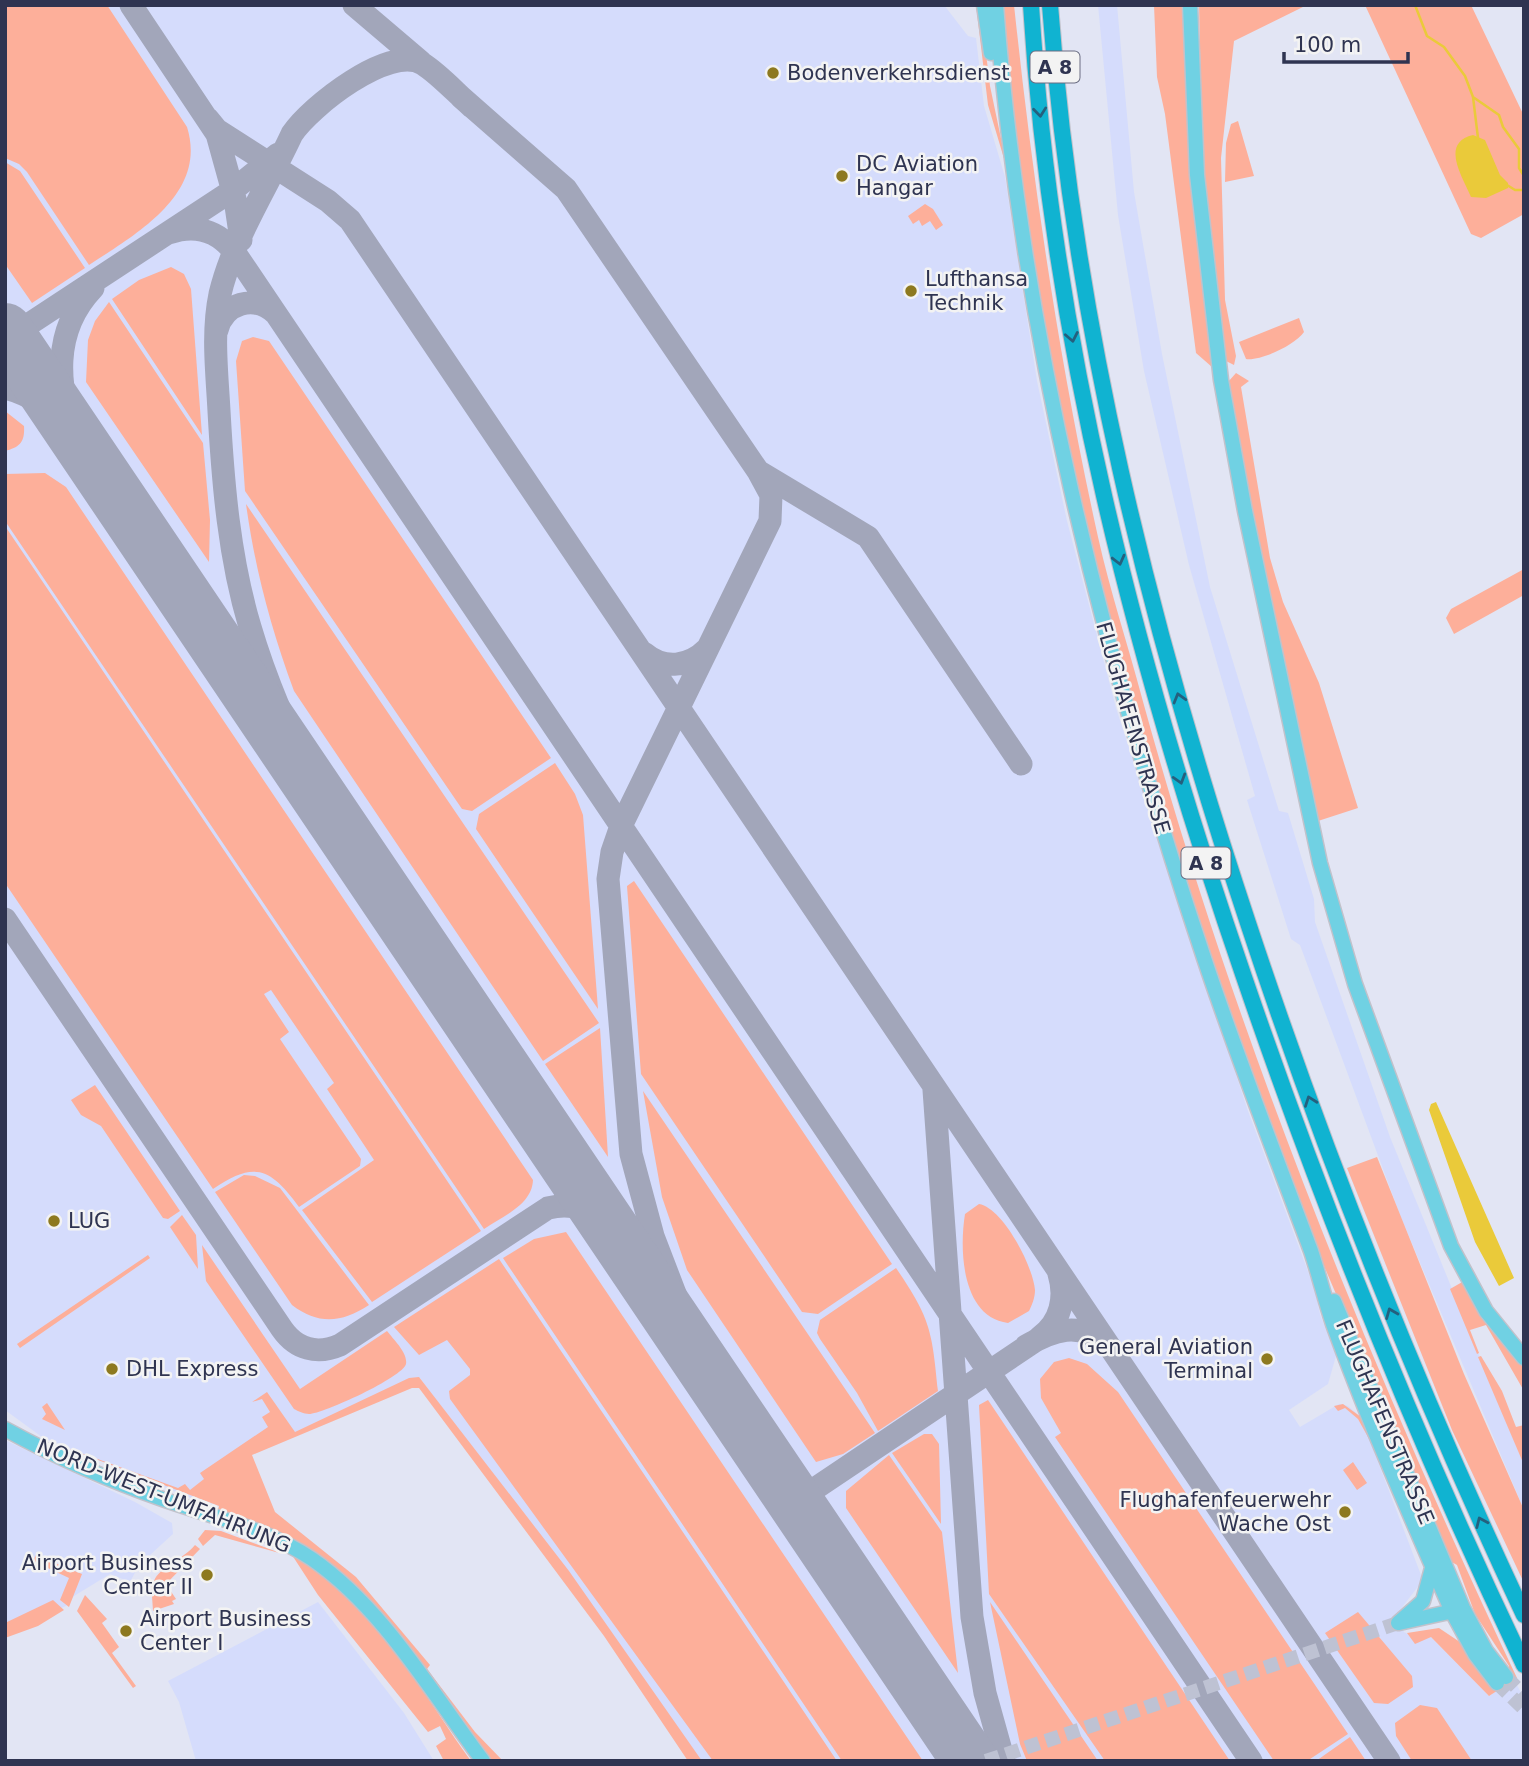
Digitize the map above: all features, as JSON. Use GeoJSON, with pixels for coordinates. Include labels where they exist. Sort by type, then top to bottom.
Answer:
{"type":"FeatureCollection","features":[{"type":"Feature","properties":{"kind":"highway","name":"A 8"},"geometry":{"type":"LineString","coordinates":[[1031,5],[1051,212],[1082,394],[1124,577],[1170,744],[1220,906],[1278,1076],[1341,1246],[1415,1426],[1524,1665]]}},
{"type":"Feature","properties":{"kind":"highway","name":"A 8"},"geometry":{"type":"LineString","coordinates":[[1049,5],[1077,253],[1096,360],[1143,564],[1200,772],[1280,1019],[1349,1207],[1425,1395],[1524,1615]]}},
{"type":"Feature","properties":{"kind":"main road","name":"FLUGHAFENSTRASSE"},"geometry":{"type":"LineString","coordinates":[[984,5],[997,107],[1017,188]]}},
{"type":"Feature","properties":{"kind":"main road","name":"FLUGHAFENSTRASSE"},"geometry":{"type":"LineString","coordinates":[[996,5],[1033,303],[1066,469],[1125,703],[1205,959],[1311,1251],[1345,1354],[1432,1566],[1454,1604]]}},
{"type":"Feature","properties":{"kind":"main road"},"geometry":{"type":"LineString","coordinates":[[1190,5],[1197,175],[1221,380],[1245,511],[1320,863],[1355,984],[1451,1247],[1486,1311],[1524,1358]]}},
{"type":"Feature","properties":{"kind":"main road","name":"FLUGHAFENSTRASSE"},"geometry":{"type":"LineString","coordinates":[[1311,1251],[1350,1334],[1454,1604]]}},
{"type":"Feature","properties":{"kind":"main road","name":"NORD-WEST-UMFAHRUNG"},"geometry":{"type":"LineString","coordinates":[[5,1429],[72,1462],[274,1538],[311,1559],[341,1581],[367,1607],[483,1760]]}},
{"type":"Feature","properties":{"kind":"main road"},"geometry":{"type":"LineString","coordinates":[[1432,1566],[1427,1594],[1416,1609],[1398,1623],[1454,1604]]}},
{"type":"Feature","properties":{"kind":"main road"},"geometry":{"type":"LineString","coordinates":[[1416,1609],[1454,1604]]}},
{"type":"Feature","properties":{"kind":"main road"},"geometry":{"type":"LineString","coordinates":[[1454,1604],[1475,1654],[1501,1680]]}},
{"type":"Feature","properties":{"kind":"shaded area"},"geometry":{"type":"Polygon","coordinates":[[[5,5],[944,5],[968,36],[976,38],[984,106],[1005,177],[1037,381],[1067,521],[1116,708],[1248,1111],[1315,1290],[1320,1314],[1336,1356],[1328,1384],[1289,1410],[1300,1427],[1339,1404],[1348,1406],[1361,1417],[1421,1575],[1420,1584],[1400,1610],[1398,1623],[1404,1632],[1412,1636],[1431,1637],[1489,1696],[1514,1679],[1524,1699],[1524,1761],[699,1761],[420,1378],[215,1467],[191,1498],[42,1437],[5,1410],[5,5]]]}},
{"type":"Feature","properties":{"kind":"shaded area"},"geometry":{"type":"Polygon","coordinates":[[[5,5],[107,5],[187,127],[191,151],[187,172],[178,192],[164,210],[146,225],[89,265],[27,172],[19,164],[5,158],[5,5]]]}},
{"type":"Feature","properties":{"kind":"shaded area"},"geometry":{"type":"Polygon","coordinates":[[[976,5],[980,5],[990,86],[1008,172],[988,105],[976,5]]]}},
{"type":"Feature","properties":{"kind":"shaded area"},"geometry":{"type":"Polygon","coordinates":[[[1000,5],[1014,5],[1039,206],[1071,405],[1103,557],[1142,698],[1219,949],[1308,1196],[1409,1439],[1517,1678],[1489,1696],[1431,1637],[1415,1644],[1407,1633],[1439,1628],[1509,1675],[1509,1666],[1475,1614],[1457,1565],[1450,1561],[1295,1198],[1181,875],[1085,534],[1028,241],[1000,5]]]}},
{"type":"Feature","properties":{"kind":"shaded area"},"geometry":{"type":"Polygon","coordinates":[[[1098,5],[1117,5],[1134,192],[1162,354],[1210,587],[1279,811],[1288,813],[1314,899],[1315,922],[1390,1137],[1524,1465],[1524,1510],[1400,1215],[1300,945],[1291,939],[1247,800],[1255,796],[1189,565],[1144,371],[1118,215],[1098,5]]]}},
{"type":"Feature","properties":{"kind":"shaded area"},"geometry":{"type":"Polygon","coordinates":[[[1154,5],[1183,5],[1194,201],[1212,367],[1196,353],[1165,114],[1157,77],[1154,5]]]}},
{"type":"Feature","properties":{"kind":"shaded area"},"geometry":{"type":"Polygon","coordinates":[[[1199,5],[1307,5],[1234,41],[1221,158],[1225,300],[1236,356],[1234,365],[1224,360],[1203,178],[1199,5]]]}},
{"type":"Feature","properties":{"kind":"shaded area"},"geometry":{"type":"Polygon","coordinates":[[[1365,5],[1471,5],[1524,116],[1524,214],[1481,238],[1471,234],[1365,5]]]}},
{"type":"Feature","properties":{"kind":"shaded area"},"geometry":{"type":"Polygon","coordinates":[[[1238,121],[1254,176],[1225,182],[1226,143],[1231,124],[1238,121]]]}},
{"type":"Feature","properties":{"kind":"shaded area"},"geometry":{"type":"Polygon","coordinates":[[[1473,135],[1485,140],[1500,175],[1508,183],[1508,188],[1486,198],[1471,197],[1456,161],[1458,145],[1463,139],[1473,135]]]}},
{"type":"Feature","properties":{"kind":"shaded area"},"geometry":{"type":"Polygon","coordinates":[[[5,162],[20,171],[85,268],[32,303],[5,264],[5,162]]]}},
{"type":"Feature","properties":{"kind":"shaded area"},"geometry":{"type":"Polygon","coordinates":[[[925,204],[933,209],[943,225],[936,230],[930,221],[922,226],[919,220],[913,224],[908,216],[925,204]]]}},
{"type":"Feature","properties":{"kind":"shaded area"},"geometry":{"type":"Polygon","coordinates":[[[171,267],[184,274],[191,289],[202,435],[112,299],[139,280],[171,267]]]}},
{"type":"Feature","properties":{"kind":"shaded area"},"geometry":{"type":"Polygon","coordinates":[[[109,302],[203,443],[210,520],[209,562],[86,382],[88,340],[95,321],[109,302]]]}},
{"type":"Feature","properties":{"kind":"shaded area"},"geometry":{"type":"Polygon","coordinates":[[[1299,318],[1304,332],[1300,337],[1269,355],[1246,359],[1239,342],[1299,318]]]}},
{"type":"Feature","properties":{"kind":"shaded area"},"geometry":{"type":"Polygon","coordinates":[[[253,337],[269,341],[551,758],[472,811],[462,809],[245,491],[236,361],[242,341],[253,337]]]}},
{"type":"Feature","properties":{"kind":"shaded area"},"geometry":{"type":"Polygon","coordinates":[[[1236,373],[1249,381],[1241,387],[1270,558],[1283,602],[1319,683],[1358,808],[1318,821],[1251,513],[1228,382],[1236,373]]]}},
{"type":"Feature","properties":{"kind":"shaded area"},"geometry":{"type":"Polygon","coordinates":[[[5,411],[24,426],[24,432],[20,443],[5,451],[5,411]]]}},
{"type":"Feature","properties":{"kind":"shaded area"},"geometry":{"type":"Polygon","coordinates":[[[45,473],[66,487],[533,1180],[528,1196],[522,1203],[484,1229],[5,521],[5,474],[45,473]]]}},
{"type":"Feature","properties":{"kind":"shaded area"},"geometry":{"type":"Polygon","coordinates":[[[246,504],[599,1023],[543,1061],[294,691],[265,599],[246,504]]]}},
{"type":"Feature","properties":{"kind":"shaded area"},"geometry":{"type":"Polygon","coordinates":[[[5,526],[481,1231],[372,1302],[302,1210],[374,1160],[327,1089],[334,1083],[271,990],[264,994],[289,1032],[280,1039],[361,1159],[360,1166],[299,1207],[279,1183],[260,1172],[240,1174],[213,1189],[5,883],[5,526]]]}},
{"type":"Feature","properties":{"kind":"shaded area"},"geometry":{"type":"Polygon","coordinates":[[[1524,569],[1524,595],[1454,634],[1446,618],[1451,609],[1524,569]]]}},
{"type":"Feature","properties":{"kind":"shaded area"},"geometry":{"type":"Polygon","coordinates":[[[555,763],[575,794],[583,815],[598,1009],[476,829],[479,814],[555,763]]]}},
{"type":"Feature","properties":{"kind":"shaded area"},"geometry":{"type":"Polygon","coordinates":[[[634,881],[892,1264],[818,1314],[802,1312],[641,1074],[627,886],[634,881]]]}},
{"type":"Feature","properties":{"kind":"shaded area"},"geometry":{"type":"Polygon","coordinates":[[[600,1028],[608,1157],[545,1064],[600,1028]]]}},
{"type":"Feature","properties":{"kind":"shaded area"},"geometry":{"type":"Polygon","coordinates":[[[95,1085],[180,1211],[168,1219],[163,1218],[101,1126],[81,1115],[71,1100],[95,1085]]]}},
{"type":"Feature","properties":{"kind":"shaded area"},"geometry":{"type":"Polygon","coordinates":[[[643,1091],[875,1433],[843,1454],[816,1462],[687,1270],[662,1197],[643,1091]]]}},
{"type":"Feature","properties":{"kind":"shaded area"},"geometry":{"type":"Polygon","coordinates":[[[1436,1102],[1514,1278],[1499,1286],[1475,1242],[1429,1110],[1431,1104],[1436,1102]]]}},
{"type":"Feature","properties":{"kind":"shaded area"},"geometry":{"type":"Polygon","coordinates":[[[1377,1157],[1464,1374],[1524,1510],[1524,1583],[1452,1430],[1347,1168],[1377,1157]]]}},
{"type":"Feature","properties":{"kind":"shaded area"},"geometry":{"type":"Polygon","coordinates":[[[244,1175],[255,1176],[280,1188],[369,1305],[340,1318],[321,1319],[292,1305],[215,1192],[244,1175]]]}},
{"type":"Feature","properties":{"kind":"shaded area"},"geometry":{"type":"Polygon","coordinates":[[[979,1204],[998,1216],[1007,1227],[1023,1253],[1033,1280],[1035,1293],[1029,1311],[1008,1323],[993,1318],[981,1309],[967,1280],[963,1246],[965,1214],[979,1204]]]}},
{"type":"Feature","properties":{"kind":"shaded area"},"geometry":{"type":"Polygon","coordinates":[[[182,1215],[196,1235],[198,1269],[170,1227],[182,1215]]]}},
{"type":"Feature","properties":{"kind":"shaded area"},"geometry":{"type":"Polygon","coordinates":[[[566,1232],[923,1761],[842,1761],[503,1258],[534,1239],[566,1232]]]}},
{"type":"Feature","properties":{"kind":"shaded area"},"geometry":{"type":"Polygon","coordinates":[[[202,1245],[300,1389],[387,1331],[403,1351],[406,1364],[402,1370],[378,1386],[330,1408],[309,1414],[294,1409],[206,1281],[202,1245]]]}},
{"type":"Feature","properties":{"kind":"shaded area"},"geometry":{"type":"Polygon","coordinates":[[[148,1255],[150,1258],[20,1348],[17,1344],[148,1255]]]}},
{"type":"Feature","properties":{"kind":"shaded area"},"geometry":{"type":"Polygon","coordinates":[[[499,1259],[837,1761],[713,1761],[450,1399],[449,1391],[470,1375],[470,1369],[447,1340],[419,1355],[394,1327],[499,1259]]]}},
{"type":"Feature","properties":{"kind":"shaded area"},"geometry":{"type":"Polygon","coordinates":[[[896,1268],[928,1326],[938,1391],[878,1431],[857,1393],[817,1333],[820,1320],[896,1268]]]}},
{"type":"Feature","properties":{"kind":"shaded area"},"geometry":{"type":"Polygon","coordinates":[[[1464,1281],[1524,1367],[1524,1391],[1486,1325],[1470,1330],[1479,1353],[1477,1354],[1450,1289],[1464,1281]]]}},
{"type":"Feature","properties":{"kind":"shaded area"},"geometry":{"type":"Polygon","coordinates":[[[1481,1356],[1502,1391],[1516,1427],[1524,1425],[1524,1465],[1478,1357],[1481,1356]]]}},
{"type":"Feature","properties":{"kind":"shaded area"},"geometry":{"type":"Polygon","coordinates":[[[1069,1358],[1087,1364],[1118,1392],[1348,1734],[1307,1761],[1274,1761],[1055,1437],[1061,1433],[1041,1398],[1040,1379],[1054,1362],[1069,1358]]]}},
{"type":"Feature","properties":{"kind":"shaded area"},"geometry":{"type":"Polygon","coordinates":[[[419,1377],[569,1571],[702,1761],[688,1761],[604,1636],[419,1388],[412,1388],[252,1455],[275,1512],[356,1577],[430,1665],[427,1669],[475,1732],[503,1761],[493,1761],[479,1746],[387,1620],[344,1575],[321,1556],[284,1535],[218,1510],[219,1506],[56,1444],[178,1488],[185,1484],[190,1490],[204,1479],[200,1473],[268,1427],[262,1417],[270,1412],[262,1399],[252,1402],[267,1392],[295,1432],[409,1378],[419,1377]]]}},
{"type":"Feature","properties":{"kind":"shaded area"},"geometry":{"type":"Polygon","coordinates":[[[988,1400],[1230,1761],[1105,1761],[989,1594],[979,1405],[988,1400]]]}},
{"type":"Feature","properties":{"kind":"shaded area"},"geometry":{"type":"Polygon","coordinates":[[[47,1403],[65,1430],[42,1419],[46,1414],[42,1407],[47,1403]]]}},
{"type":"Feature","properties":{"kind":"shaded area"},"geometry":{"type":"Polygon","coordinates":[[[1343,1404],[1361,1417],[1374,1448],[1358,1419],[1345,1408],[1338,1411],[1334,1406],[1343,1404]]]}},
{"type":"Feature","properties":{"kind":"shaded area"},"geometry":{"type":"Polygon","coordinates":[[[924,1434],[932,1434],[939,1444],[941,1524],[892,1453],[924,1434]]]}},
{"type":"Feature","properties":{"kind":"shaded area"},"geometry":{"type":"Polygon","coordinates":[[[5,1440],[135,1502],[172,1523],[173,1534],[139,1565],[130,1582],[110,1574],[74,1596],[66,1606],[5,1632],[5,1440]]]}},
{"type":"Feature","properties":{"kind":"shaded area"},"geometry":{"type":"Polygon","coordinates":[[[889,1455],[942,1532],[958,1673],[846,1508],[846,1491],[889,1455]]]}},
{"type":"Feature","properties":{"kind":"shaded area"},"geometry":{"type":"Polygon","coordinates":[[[1353,1462],[1367,1483],[1357,1490],[1343,1470],[1353,1462]]]}},
{"type":"Feature","properties":{"kind":"shaded area"},"geometry":{"type":"Polygon","coordinates":[[[205,1530],[221,1531],[283,1554],[215,1535],[203,1546],[198,1539],[205,1530]]]}},
{"type":"Feature","properties":{"kind":"shaded area"},"geometry":{"type":"Polygon","coordinates":[[[195,1545],[200,1549],[166,1584],[176,1599],[172,1601],[174,1604],[153,1611],[151,1581],[195,1545]]]}},
{"type":"Feature","properties":{"kind":"shaded area"},"geometry":{"type":"Polygon","coordinates":[[[36,1555],[82,1574],[69,1607],[60,1600],[69,1578],[33,1561],[36,1555]]]}},
{"type":"Feature","properties":{"kind":"shaded area"},"geometry":{"type":"Polygon","coordinates":[[[292,1555],[329,1578],[370,1619],[406,1665],[471,1761],[444,1761],[436,1746],[446,1739],[440,1726],[428,1732],[318,1595],[292,1555]]]}},
{"type":"Feature","properties":{"kind":"shaded area"},"geometry":{"type":"Polygon","coordinates":[[[85,1595],[107,1619],[102,1623],[119,1647],[112,1653],[136,1686],[133,1688],[77,1611],[85,1595]]]}},
{"type":"Feature","properties":{"kind":"shaded area"},"geometry":{"type":"Polygon","coordinates":[[[53,1600],[64,1610],[38,1626],[5,1638],[5,1623],[53,1600]]]}},
{"type":"Feature","properties":{"kind":"shaded area"},"geometry":{"type":"Polygon","coordinates":[[[318,1602],[404,1713],[434,1761],[196,1761],[179,1702],[168,1681],[318,1602]]]}},
{"type":"Feature","properties":{"kind":"shaded area"},"geometry":{"type":"Polygon","coordinates":[[[990,1602],[1098,1761],[1027,1761],[1020,1744],[990,1602]]]}},
{"type":"Feature","properties":{"kind":"shaded area"},"geometry":{"type":"Polygon","coordinates":[[[1358,1612],[1412,1676],[1413,1687],[1388,1704],[1374,1703],[1325,1633],[1358,1612]]]}},
{"type":"Feature","properties":{"kind":"shaded area"},"geometry":{"type":"Polygon","coordinates":[[[1420,1705],[1437,1708],[1472,1761],[1412,1761],[1396,1736],[1395,1723],[1420,1705]]]}},
{"type":"Feature","properties":{"kind":"shaded area"},"geometry":{"type":"Polygon","coordinates":[[[1350,1737],[1366,1761],[1316,1761],[1350,1737]]]}},
{"type":"Feature","properties":{"kind":"waterway"},"geometry":{"type":"LineString","coordinates":[[1415,5],[1427,36],[1444,47],[1465,76],[1473,97],[1499,115],[1503,127],[1519,149],[1519,168],[1524,176]]}},
{"type":"Feature","properties":{"kind":"waterway"},"geometry":{"type":"LineString","coordinates":[[1473,97],[1478,138]]}},
{"type":"Feature","properties":{"kind":"waterway"},"geometry":{"type":"LineString","coordinates":[[1507,185],[1515,190],[1524,190]]}},
{"type":"Feature","properties":{"kind":"taxiway"},"geometry":{"type":"LineString","coordinates":[[131,5],[217,134],[235,199],[241,240]]}},
{"type":"Feature","properties":{"kind":"taxiway"},"geometry":{"type":"LineString","coordinates":[[354,5],[421,62]]}},
{"type":"Feature","properties":{"kind":"taxiway"},"geometry":{"type":"LineString","coordinates":[[317,794],[264,670],[237,574],[225,493],[217,382],[216,338],[220,294],[233,253],[292,134],[301,122],[332,95],[371,70],[408,60],[429,68],[472,107]]}},
{"type":"Feature","properties":{"kind":"taxiway"},"geometry":{"type":"LineString","coordinates":[[461,97],[566,189],[758,471],[868,537],[1021,764]]}},
{"type":"Feature","properties":{"kind":"taxiway"},"geometry":{"type":"LineString","coordinates":[[208,119],[217,130],[328,201],[350,220],[1389,1761]]}},
{"type":"Feature","properties":{"kind":"taxiway"},"geometry":{"type":"LineString","coordinates":[[5,340],[233,190],[278,154]]}},
{"type":"Feature","properties":{"kind":"taxiway"},"geometry":{"type":"LineString","coordinates":[[169,233],[188,229],[205,231],[221,239],[235,253],[1251,1761]]}},
{"type":"Feature","properties":{"kind":"taxiway"},"geometry":{"type":"LineString","coordinates":[[78,439],[65,400],[62,361],[64,341],[70,323],[93,288]]}},
{"type":"Feature","properties":{"kind":"taxiway"},"geometry":{"type":"LineString","coordinates":[[217,330],[226,313],[241,304],[258,304],[275,313]]}},
{"type":"Feature","properties":{"kind":"taxiway"},"geometry":{"type":"LineString","coordinates":[[5,388],[41,404],[71,431]]}},
{"type":"Feature","properties":{"kind":"taxiway"},"geometry":{"type":"LineString","coordinates":[[702,1364],[653,1236],[631,1154],[608,879],[612,852],[621,826],[770,521],[771,495],[758,471]]}},
{"type":"Feature","properties":{"kind":"taxiway"},"geometry":{"type":"LineString","coordinates":[[644,653],[660,662],[676,664],[692,660],[707,649]]}},
{"type":"Feature","properties":{"kind":"taxiway"},"geometry":{"type":"LineString","coordinates":[[5,919],[282,1329],[300,1345],[315,1350],[340,1345],[548,1208],[566,1206],[583,1209],[598,1217],[611,1230]]}},
{"type":"Feature","properties":{"kind":"taxiway"},"geometry":{"type":"LineString","coordinates":[[934,1090],[972,1617],[985,1693],[1004,1761]]}},
{"type":"Feature","properties":{"kind":"taxiway"},"geometry":{"type":"LineString","coordinates":[[1040,1337],[1053,1324],[1060,1308],[1062,1291],[1059,1274]]}},
{"type":"Feature","properties":{"kind":"taxiway"},"geometry":{"type":"LineString","coordinates":[[1026,1346],[1066,1330],[1086,1332],[1106,1344]]}},
{"type":"Feature","properties":{"kind":"taxiway"},"geometry":{"type":"LineString","coordinates":[[795,1502],[1038,1339]]}},
{"type":"Feature","properties":{"kind":"runway"},"geometry":{"type":"LineString","coordinates":[[5,331],[970,1761]]}},
{"type":"Feature","properties":{"kind":"tunnel"},"geometry":{"type":"LineString","coordinates":[[986,1761],[1398,1623]]}},
{"type":"Feature","properties":{"kind":"tunnel"},"geometry":{"type":"LineString","coordinates":[[1506,1677],[1524,1695]]}},
{"type":"Feature","properties":{"kind":"tunnel"},"geometry":{"type":"LineString","coordinates":[[1497,1683],[1524,1709]]}},
{"type":"Feature","properties":{"kind":"place","name":"Bodenverkehrsdienst"},"geometry":{"type":"Point","coordinates":[773,73]}},
{"type":"Feature","properties":{"kind":"place","name":"DC Aviation Hangar"},"geometry":{"type":"Point","coordinates":[842,176]}},
{"type":"Feature","properties":{"kind":"place","name":"Lufthansa Technik"},"geometry":{"type":"Point","coordinates":[911,291]}},
{"type":"Feature","properties":{"kind":"place","name":"LUG"},"geometry":{"type":"Point","coordinates":[54,1221]}},
{"type":"Feature","properties":{"kind":"place","name":"General Aviation Terminal"},"geometry":{"type":"Point","coordinates":[1267,1359]}},
{"type":"Feature","properties":{"kind":"place","name":"DHL Express"},"geometry":{"type":"Point","coordinates":[112,1369]}},
{"type":"Feature","properties":{"kind":"place","name":"Flughafenfeuerwehr Wache Ost"},"geometry":{"type":"Point","coordinates":[1345,1512]}},
{"type":"Feature","properties":{"kind":"place","name":"Airport Business Center II"},"geometry":{"type":"Point","coordinates":[207,1575]}},
{"type":"Feature","properties":{"kind":"place","name":"Airport Business Center I"},"geometry":{"type":"Point","coordinates":[126,1631]}}]}
